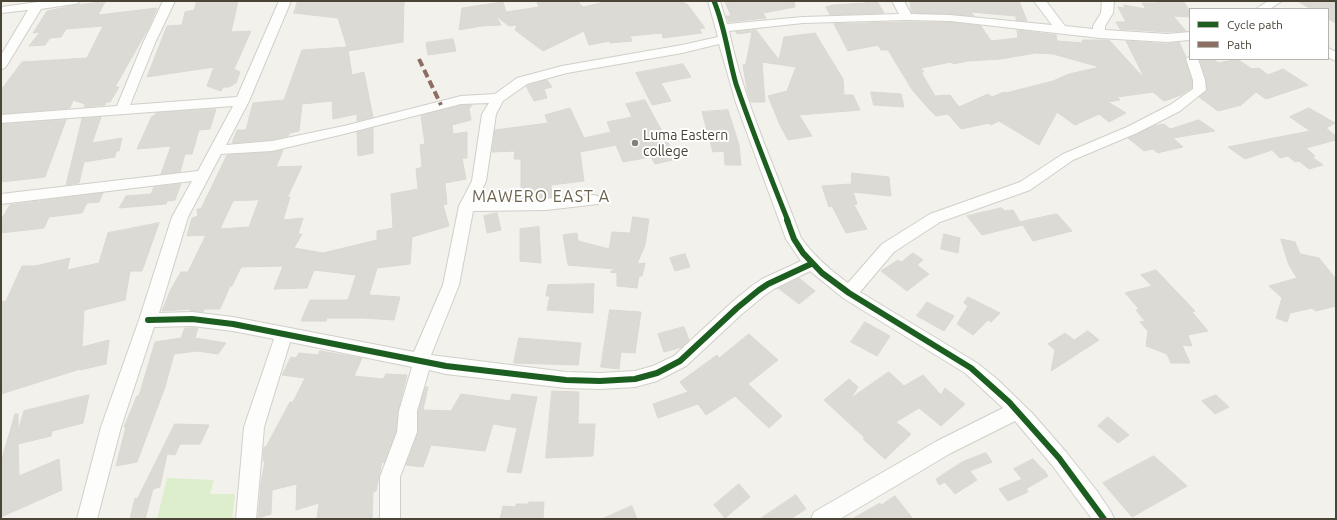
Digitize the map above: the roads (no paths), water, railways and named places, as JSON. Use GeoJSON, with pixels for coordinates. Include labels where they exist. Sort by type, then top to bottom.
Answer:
{"type":"FeatureCollection","features":[{"type":"Feature","properties":{"kind":"street"},"geometry":{"type":"LineString","coordinates":[[1,10],[36,7],[74,1]]}},
{"type":"Feature","properties":{"kind":"street"},"geometry":{"type":"LineString","coordinates":[[122,109],[149,43],[169,1]]}},
{"type":"Feature","properties":{"kind":"street"},"geometry":{"type":"LineString","coordinates":[[87,519],[111,427],[148,320],[180,217],[242,101],[285,1]]}},
{"type":"Feature","properties":{"kind":"street"},"geometry":{"type":"LineString","coordinates":[[714,1],[724,34],[730,63],[747,115],[797,243],[811,264],[849,293],[971,368],[988,382],[1016,410],[1069,469],[1104,519]]}},
{"type":"Feature","properties":{"kind":"street"},"geometry":{"type":"LineString","coordinates":[[898,1],[907,17]]}},
{"type":"Feature","properties":{"kind":"street"},"geometry":{"type":"LineString","coordinates":[[1040,1],[1061,29]]}},
{"type":"Feature","properties":{"kind":"street"},"geometry":{"type":"LineString","coordinates":[[1100,34],[1099,26],[1107,13],[1108,1]]}},
{"type":"Feature","properties":{"kind":"street"},"geometry":{"type":"LineString","coordinates":[[1264,8],[1276,1]]}},
{"type":"Feature","properties":{"kind":"street"},"geometry":{"type":"LineString","coordinates":[[1,65],[36,7]]}},
{"type":"Feature","properties":{"kind":"street"},"geometry":{"type":"LineString","coordinates":[[390,519],[390,477],[407,432],[408,411],[421,362],[451,285],[467,206],[479,181],[490,114],[498,98],[522,81],[566,69],[682,49],[724,34],[803,20],[907,17],[950,18],[1100,34],[1167,38],[1188,47]]}},
{"type":"Feature","properties":{"kind":"street"},"geometry":{"type":"LineString","coordinates":[[849,293],[888,248],[935,218],[1025,186],[1068,157],[1132,130],[1175,108],[1192,97],[1200,90],[1198,75],[1193,60]]}},
{"type":"Feature","properties":{"kind":"street"},"geometry":{"type":"LineString","coordinates":[[215,150],[272,146],[344,130],[461,100],[498,98]]}},
{"type":"Feature","properties":{"kind":"street"},"geometry":{"type":"LineString","coordinates":[[1,119],[242,101]]}},
{"type":"Feature","properties":{"kind":"street"},"geometry":{"type":"LineString","coordinates":[[1,199],[202,175]]}},
{"type":"Feature","properties":{"kind":"street"},"geometry":{"type":"LineString","coordinates":[[467,206],[507,207],[593,200]]}},
{"type":"Feature","properties":{"kind":"street"},"geometry":{"type":"LineString","coordinates":[[148,320],[192,319],[233,324],[421,362],[566,380],[600,382],[635,379],[665,370],[680,361],[737,308],[759,290],[768,284],[811,264]]}},
{"type":"Feature","properties":{"kind":"street"},"geometry":{"type":"LineString","coordinates":[[246,519],[254,427],[284,334]]}},
{"type":"Feature","properties":{"kind":"street"},"geometry":{"type":"LineString","coordinates":[[821,519],[944,448],[1016,410]]}},
{"type":"Feature","properties":{"kind":"place","name":"Luma Eastern college"},"geometry":{"type":"Point","coordinates":[635,143]}},
{"type":"Feature","properties":{"kind":"district","name":"MAWERO EAST A"},"geometry":{"type":"Point","coordinates":[541,197]}}]}
